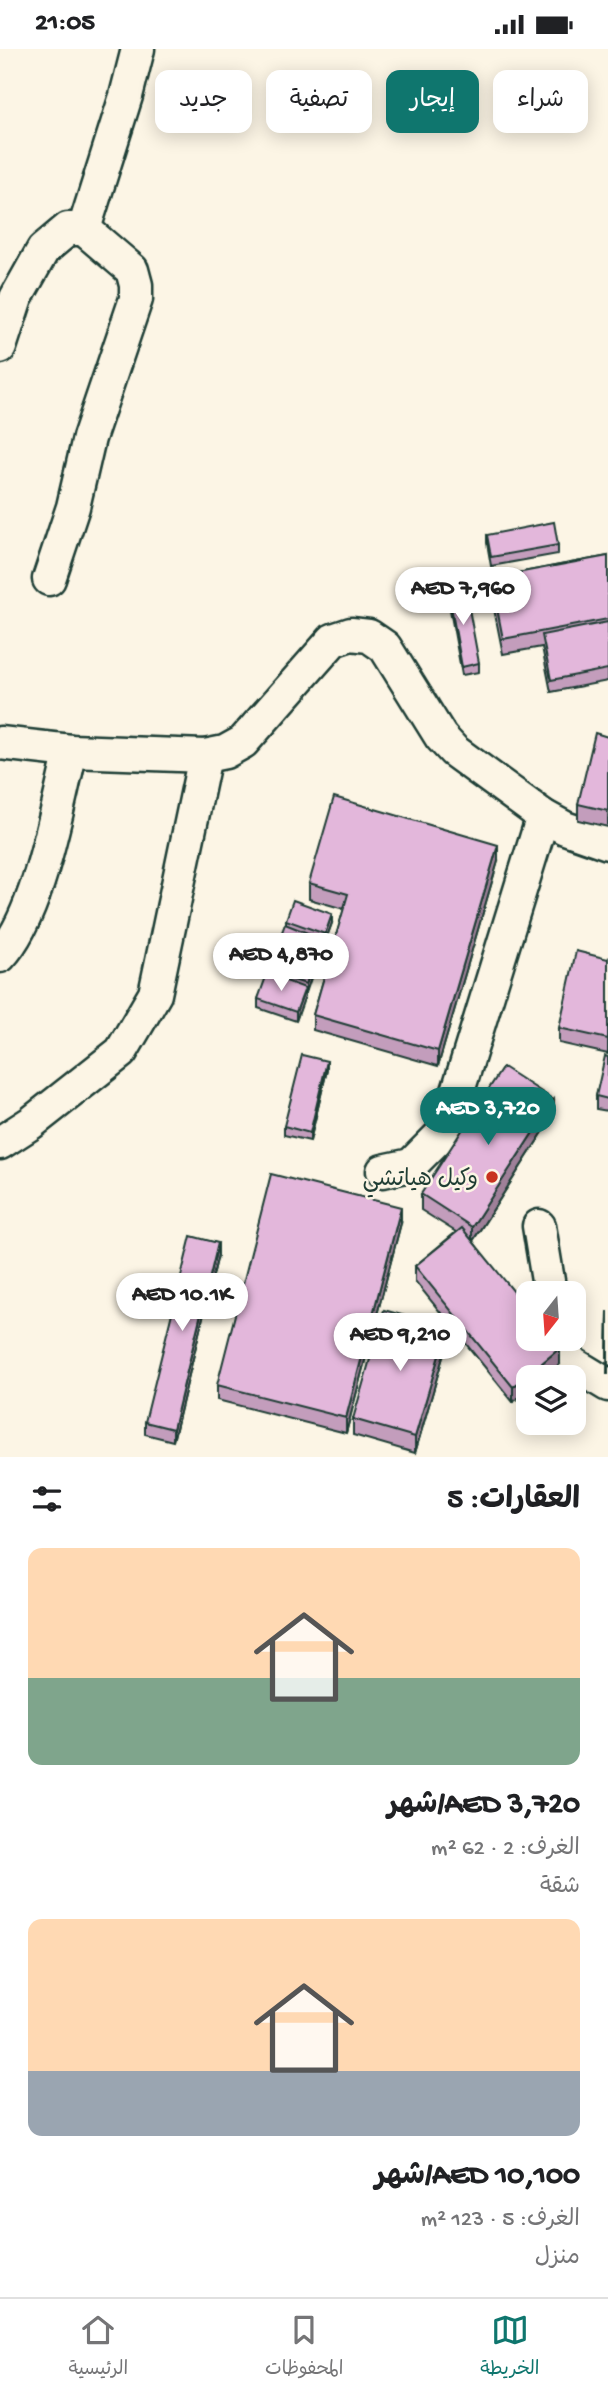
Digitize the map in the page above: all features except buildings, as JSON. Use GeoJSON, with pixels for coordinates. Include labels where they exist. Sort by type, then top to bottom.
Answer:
{"type":"FeatureCollection","features":[{"type":"Feature","properties":{"kind":"street"},"geometry":{"type":"LineString","coordinates":[[84,229],[138,49]]}},
{"type":"Feature","properties":{"kind":"street"},"geometry":{"type":"LineString","coordinates":[[0,347],[16,298],[43,250],[68,229],[84,229],[132,270],[136,299],[89,438],[73,507],[49,579]]}},
{"type":"Feature","properties":{"kind":"street"},"geometry":{"type":"LineString","coordinates":[[0,743],[71,751],[205,756],[225,752],[243,742],[333,640],[351,634],[369,636],[385,647],[441,737],[454,751],[543,816],[587,837],[608,843]]}},
{"type":"Feature","properties":{"kind":"street"},"geometry":{"type":"LineString","coordinates":[[0,955],[10,945],[36,888],[71,751]]}},
{"type":"Feature","properties":{"kind":"street"},"geometry":{"type":"LineString","coordinates":[[0,1143],[32,1123],[121,1052],[155,994],[205,756]]}},
{"type":"Feature","properties":{"kind":"street"},"geometry":{"type":"LineString","coordinates":[[383,1171],[411,1165],[446,1130],[543,816]]}},
{"type":"Feature","properties":{"kind":"street"},"geometry":{"type":"LineString","coordinates":[[539,1226],[548,1281]]}},
{"type":"Feature","properties":{"kind":"street"},"geometry":{"type":"LineString","coordinates":[[566,1351],[570,1362],[608,1385]]}},
{"type":"Feature","properties":{"kind":"place","name":"وكيل هياتشي"},"geometry":{"type":"Point","coordinates":[492,1177]}}]}
